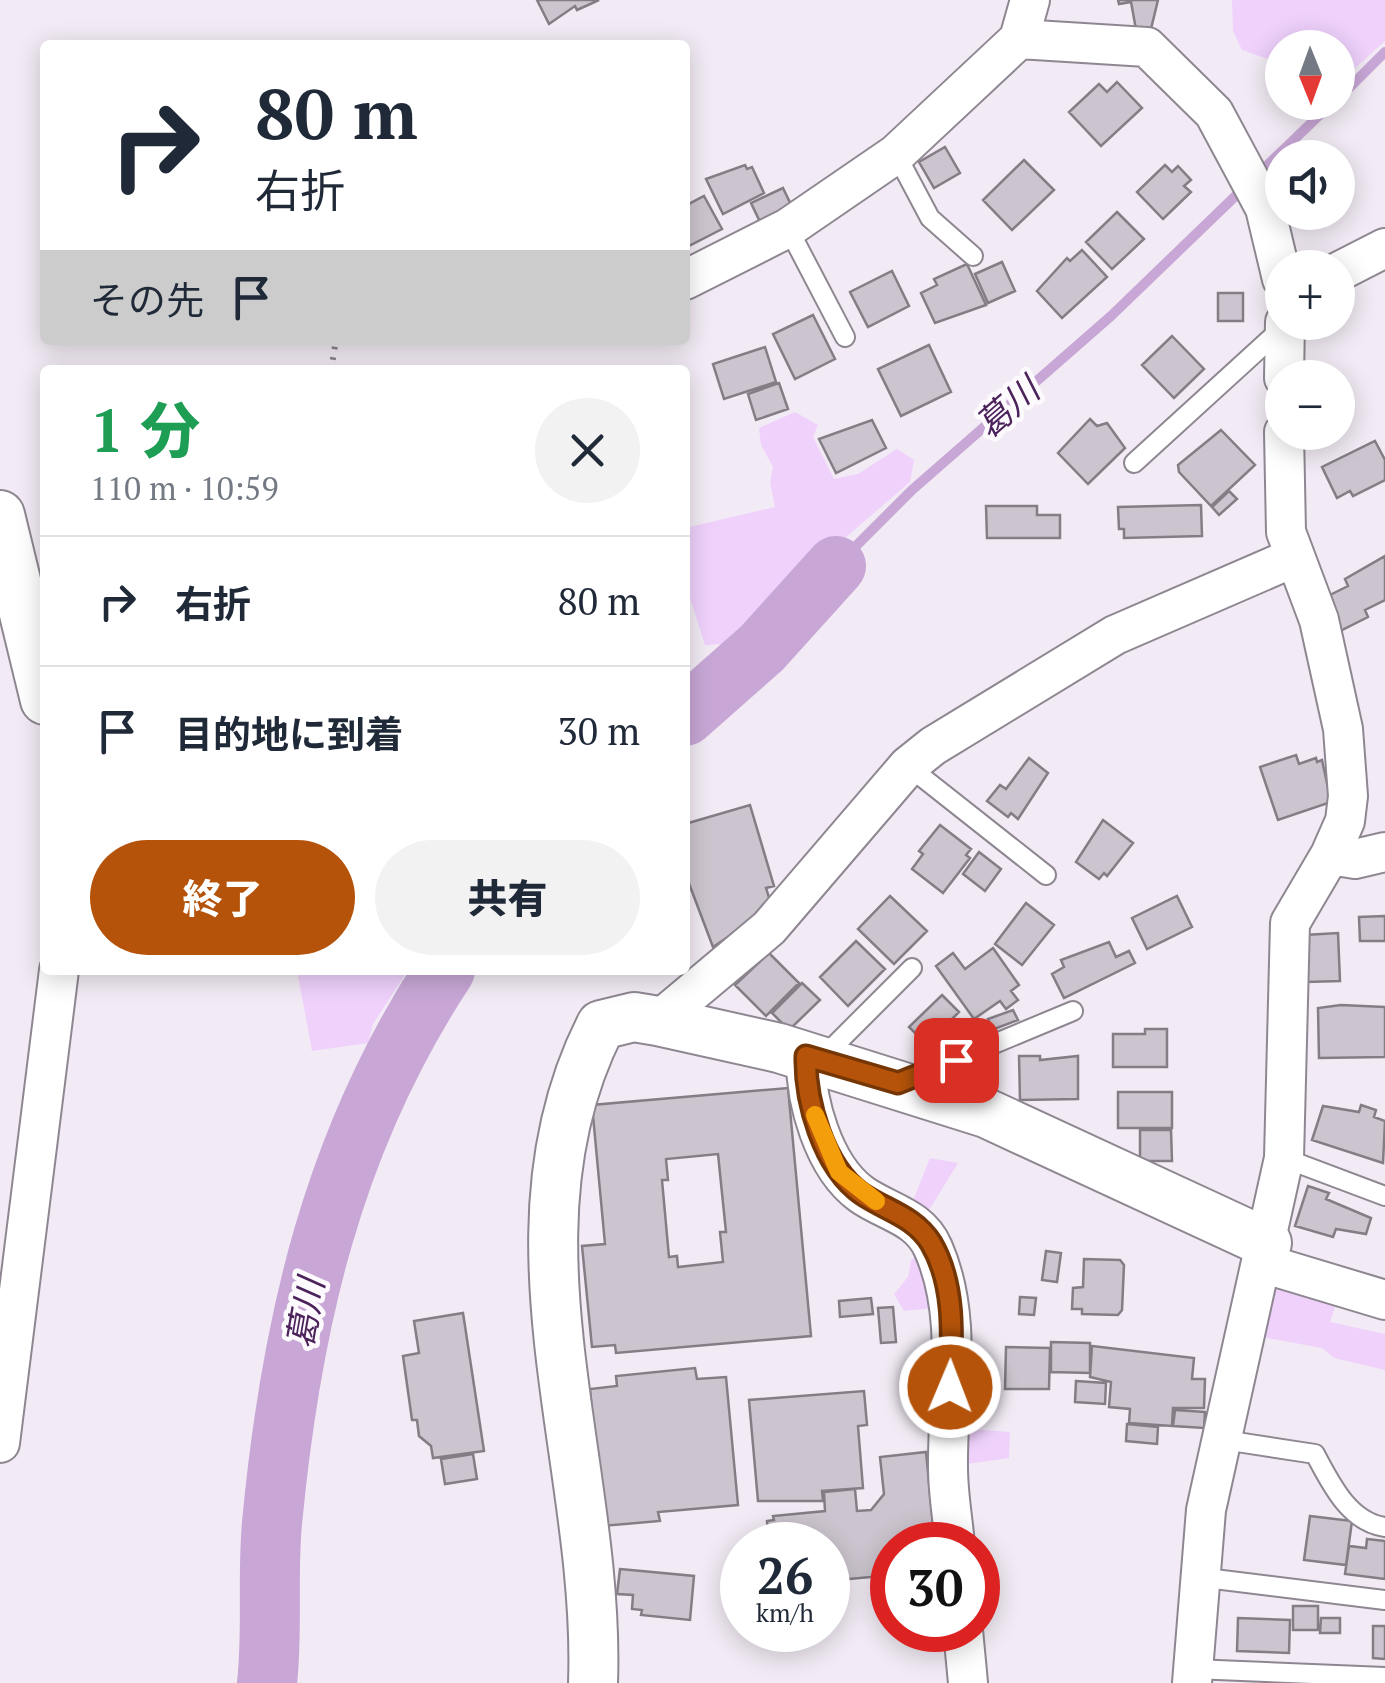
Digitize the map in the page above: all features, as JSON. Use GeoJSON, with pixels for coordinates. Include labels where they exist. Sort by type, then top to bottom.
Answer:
{"type":"FeatureCollection","features":[{"type":"Feature","properties":{"kind":"street"},"geometry":{"type":"LineString","coordinates":[[690,277],[788,228],[896,154],[1019,39],[1030,0]]}},
{"type":"Feature","properties":{"kind":"street"},"geometry":{"type":"LineString","coordinates":[[1019,39],[1147,47],[1214,112],[1265,208],[1275,250]]}},
{"type":"Feature","properties":{"kind":"street"},"geometry":{"type":"LineString","coordinates":[[1355,263],[1385,248]]}},
{"type":"Feature","properties":{"kind":"street"},"geometry":{"type":"LineString","coordinates":[[1192,1676],[1206,1510],[1284,1158],[1290,923],[1330,854],[1345,821],[1348,796],[1343,730],[1320,620],[1286,532],[1284,450]]}},
{"type":"Feature","properties":{"kind":"street"},"geometry":{"type":"LineString","coordinates":[[0,515],[40,679]]}},
{"type":"Feature","properties":{"kind":"street"},"geometry":{"type":"LineString","coordinates":[[658,1021],[769,928],[908,766],[932,746],[1115,635],[1295,557]]}},
{"type":"Feature","properties":{"kind":"street"},"geometry":{"type":"LineString","coordinates":[[1330,854],[1355,859],[1385,852]]}},
{"type":"Feature","properties":{"kind":"street"},"geometry":{"type":"LineString","coordinates":[[0,1440],[58,975]]}},
{"type":"Feature","properties":{"kind":"street"},"geometry":{"type":"LineString","coordinates":[[593,1683],[591,1582],[556,1330],[553,1230],[578,1069],[602,1025],[634,1017],[658,1021],[813,1058],[986,1113],[1106,1165],[1264,1253],[1385,1300]]}},
{"type":"Feature","properties":{"kind":"street"},"geometry":{"type":"LineString","coordinates":[[813,1058],[805,1091],[839,1172],[861,1194],[913,1221],[932,1245],[950,1300],[948,1470],[953,1522]]}},
{"type":"Feature","properties":{"kind":"street"},"geometry":{"type":"LineString","coordinates":[[965,1652],[968,1683]]}},
{"type":"Feature","properties":{"kind":"lane"},"geometry":{"type":"LineString","coordinates":[[896,154],[930,218],[973,256]]}},
{"type":"Feature","properties":{"kind":"lane"},"geometry":{"type":"LineString","coordinates":[[788,228],[845,336]]}},
{"type":"Feature","properties":{"kind":"lane"},"geometry":{"type":"LineString","coordinates":[[1134,462],[1267,340]]}},
{"type":"Feature","properties":{"kind":"lane"},"geometry":{"type":"LineString","coordinates":[[908,766],[1046,875]]}},
{"type":"Feature","properties":{"kind":"lane"},"geometry":{"type":"LineString","coordinates":[[813,1058],[912,968]]}},
{"type":"Feature","properties":{"kind":"lane"},"geometry":{"type":"LineString","coordinates":[[898,1083],[1073,1011]]}},
{"type":"Feature","properties":{"kind":"lane"},"geometry":{"type":"LineString","coordinates":[[1284,1158],[1385,1196]]}},
{"type":"Feature","properties":{"kind":"lane"},"geometry":{"type":"LineString","coordinates":[[1224,1440],[1316,1454],[1356,1515],[1369,1525],[1385,1527]]}},
{"type":"Feature","properties":{"kind":"lane"},"geometry":{"type":"LineString","coordinates":[[1198,1576],[1385,1600]]}},
{"type":"Feature","properties":{"kind":"lane"},"geometry":{"type":"LineString","coordinates":[[1192,1676],[1385,1677]]}},
{"type":"Feature","properties":{"kind":"shaded area"},"geometry":{"type":"Polygon","coordinates":[[[1232,0],[1385,0],[1385,41],[1355,68],[1355,30],[1265,30],[1265,58],[1242,50],[1233,31],[1232,0]]]}},
{"type":"Feature","properties":{"kind":"shaded area"},"geometry":{"type":"Polygon","coordinates":[[[795,412],[818,425],[813,437],[834,479],[858,474],[897,449],[914,460],[910,482],[811,567],[782,585],[749,630],[724,644],[705,645],[690,598],[690,527],[775,507],[770,483],[773,467],[761,445],[759,428],[795,412]]]}},
{"type":"Feature","properties":{"kind":"shaded area"},"geometry":{"type":"Polygon","coordinates":[[[298,975],[405,975],[373,1024],[368,1043],[312,1051],[298,975]]]}},
{"type":"Feature","properties":{"kind":"shaded area"},"geometry":{"type":"Polygon","coordinates":[[[930,1158],[958,1163],[923,1220],[909,1211],[930,1158]]]}},
{"type":"Feature","properties":{"kind":"shaded area"},"geometry":{"type":"Polygon","coordinates":[[[918,1256],[944,1307],[904,1311],[894,1294],[908,1277],[911,1260],[918,1256]]]}},
{"type":"Feature","properties":{"kind":"shaded area"},"geometry":{"type":"Polygon","coordinates":[[[1276,1279],[1338,1298],[1330,1322],[1385,1334],[1385,1370],[1334,1358],[1322,1348],[1262,1337],[1276,1279]]]}},
{"type":"Feature","properties":{"kind":"shaded area"},"geometry":{"type":"Polygon","coordinates":[[[954,1428],[1010,1432],[1009,1458],[953,1466],[954,1428]]]}},
{"type":"Feature","properties":{"kind":"building"},"geometry":{"type":"Polygon","coordinates":[[[537,0],[599,0],[577,10],[575,6],[549,24],[537,0]]]}},
{"type":"Feature","properties":{"kind":"building"},"geometry":{"type":"Polygon","coordinates":[[[1118,0],[1158,0],[1149,37],[1137,35],[1131,2],[1119,4],[1118,0]]]}},
{"type":"Feature","properties":{"kind":"building"},"geometry":{"type":"Polygon","coordinates":[[[1117,82],[1142,108],[1101,146],[1069,112],[1099,84],[1107,92],[1117,82]]]}},
{"type":"Feature","properties":{"kind":"building"},"geometry":{"type":"Polygon","coordinates":[[[945,147],[960,173],[934,188],[919,162],[945,147]]]}},
{"type":"Feature","properties":{"kind":"building"},"geometry":{"type":"Polygon","coordinates":[[[1024,160],[1054,190],[1012,230],[983,200],[1024,160]]]}},
{"type":"Feature","properties":{"kind":"building"},"geometry":{"type":"Polygon","coordinates":[[[745,165],[747,169],[752,167],[764,193],[723,214],[706,179],[745,165]]]}},
{"type":"Feature","properties":{"kind":"building"},"geometry":{"type":"Polygon","coordinates":[[[1165,165],[1172,172],[1178,166],[1191,180],[1184,186],[1191,192],[1163,219],[1137,192],[1165,165]]]}},
{"type":"Feature","properties":{"kind":"building"},"geometry":{"type":"Polygon","coordinates":[[[783,188],[794,211],[762,226],[751,203],[783,188]]]}},
{"type":"Feature","properties":{"kind":"building"},"geometry":{"type":"Polygon","coordinates":[[[704,196],[722,229],[690,245],[690,203],[704,196]]]}},
{"type":"Feature","properties":{"kind":"building"},"geometry":{"type":"Polygon","coordinates":[[[1117,212],[1144,239],[1112,269],[1086,242],[1117,212]]]}},
{"type":"Feature","properties":{"kind":"building"},"geometry":{"type":"Polygon","coordinates":[[[1082,250],[1107,277],[1062,318],[1037,291],[1067,258],[1070,261],[1082,250]]]}},
{"type":"Feature","properties":{"kind":"building"},"geometry":{"type":"Polygon","coordinates":[[[1002,262],[1015,291],[988,303],[975,274],[1002,262]]]}},
{"type":"Feature","properties":{"kind":"building"},"geometry":{"type":"Polygon","coordinates":[[[967,264],[986,305],[935,323],[921,293],[937,285],[934,279],[967,264]]]}},
{"type":"Feature","properties":{"kind":"building"},"geometry":{"type":"Polygon","coordinates":[[[892,271],[909,306],[868,327],[850,292],[892,271]]]}},
{"type":"Feature","properties":{"kind":"building"},"geometry":{"type":"Polygon","coordinates":[[[1218,293],[1243,293],[1243,321],[1218,321],[1218,293]]]}},
{"type":"Feature","properties":{"kind":"building"},"geometry":{"type":"Polygon","coordinates":[[[813,315],[835,359],[795,379],[773,334],[813,315]]]}},
{"type":"Feature","properties":{"kind":"building"},"geometry":{"type":"Polygon","coordinates":[[[1172,336],[1204,369],[1174,398],[1142,365],[1172,336]]]}},
{"type":"Feature","properties":{"kind":"building"},"geometry":{"type":"Polygon","coordinates":[[[929,345],[951,392],[901,416],[878,369],[929,345]]]}},
{"type":"Feature","properties":{"kind":"building"},"geometry":{"type":"Polygon","coordinates":[[[765,347],[776,382],[724,399],[713,364],[765,347]]]}},
{"type":"Feature","properties":{"kind":"building"},"geometry":{"type":"Polygon","coordinates":[[[779,383],[788,409],[756,420],[748,394],[779,383]]]}},
{"type":"Feature","properties":{"kind":"building"},"geometry":{"type":"Polygon","coordinates":[[[1090,419],[1097,426],[1107,423],[1125,448],[1088,484],[1058,453],[1090,419]]]}},
{"type":"Feature","properties":{"kind":"building"},"geometry":{"type":"Polygon","coordinates":[[[872,420],[886,448],[836,473],[819,439],[872,420]]]}},
{"type":"Feature","properties":{"kind":"building"},"geometry":{"type":"Polygon","coordinates":[[[1221,430],[1255,465],[1211,506],[1179,472],[1178,465],[1221,430]]]}},
{"type":"Feature","properties":{"kind":"building"},"geometry":{"type":"Polygon","coordinates":[[[1375,441],[1385,460],[1385,480],[1353,496],[1350,491],[1337,498],[1322,467],[1375,441]]]}},
{"type":"Feature","properties":{"kind":"building"},"geometry":{"type":"Polygon","coordinates":[[[1229,491],[1237,499],[1219,515],[1212,507],[1229,491]]]}},
{"type":"Feature","properties":{"kind":"building"},"geometry":{"type":"Polygon","coordinates":[[[1201,505],[1202,536],[1124,538],[1124,529],[1119,529],[1118,507],[1201,505]]]}},
{"type":"Feature","properties":{"kind":"building"},"geometry":{"type":"Polygon","coordinates":[[[986,506],[1037,506],[1037,515],[1060,515],[1060,538],[987,538],[986,506]]]}},
{"type":"Feature","properties":{"kind":"building"},"geometry":{"type":"Polygon","coordinates":[[[1385,556],[1385,600],[1365,610],[1368,617],[1340,631],[1324,598],[1348,586],[1345,579],[1385,556]]]}},
{"type":"Feature","properties":{"kind":"building"},"geometry":{"type":"Polygon","coordinates":[[[1296,755],[1299,764],[1322,760],[1331,802],[1278,820],[1260,767],[1296,755]]]}},
{"type":"Feature","properties":{"kind":"building"},"geometry":{"type":"Polygon","coordinates":[[[1029,758],[1048,773],[1018,819],[1011,813],[1008,817],[987,801],[1000,785],[1006,789],[1029,758]]]}},
{"type":"Feature","properties":{"kind":"building"},"geometry":{"type":"Polygon","coordinates":[[[750,805],[774,886],[766,888],[772,907],[713,947],[690,886],[690,823],[750,805]]]}},
{"type":"Feature","properties":{"kind":"building"},"geometry":{"type":"Polygon","coordinates":[[[1103,820],[1133,843],[1107,876],[1104,873],[1099,879],[1076,862],[1103,820]]]}},
{"type":"Feature","properties":{"kind":"building"},"geometry":{"type":"Polygon","coordinates":[[[940,825],[971,849],[966,855],[970,858],[943,893],[912,869],[923,854],[919,851],[940,825]]]}},
{"type":"Feature","properties":{"kind":"building"},"geometry":{"type":"Polygon","coordinates":[[[979,852],[1001,869],[985,891],[963,874],[979,852]]]}},
{"type":"Feature","properties":{"kind":"building"},"geometry":{"type":"Polygon","coordinates":[[[890,896],[927,931],[894,964],[858,929],[890,896]]]}},
{"type":"Feature","properties":{"kind":"building"},"geometry":{"type":"Polygon","coordinates":[[[1177,896],[1192,927],[1147,949],[1132,918],[1177,896]]]}},
{"type":"Feature","properties":{"kind":"building"},"geometry":{"type":"Polygon","coordinates":[[[1026,903],[1054,925],[1022,965],[995,944],[1026,903]]]}},
{"type":"Feature","properties":{"kind":"building"},"geometry":{"type":"Polygon","coordinates":[[[1385,916],[1385,941],[1360,941],[1359,917],[1385,916]]]}},
{"type":"Feature","properties":{"kind":"building"},"geometry":{"type":"Polygon","coordinates":[[[1338,933],[1340,981],[1306,982],[1305,935],[1338,933]]]}},
{"type":"Feature","properties":{"kind":"building"},"geometry":{"type":"Polygon","coordinates":[[[856,941],[885,969],[848,1006],[820,977],[856,941]]]}},
{"type":"Feature","properties":{"kind":"building"},"geometry":{"type":"Polygon","coordinates":[[[1109,942],[1116,957],[1129,951],[1135,963],[1064,998],[1052,974],[1064,967],[1061,960],[1109,942]]]}},
{"type":"Feature","properties":{"kind":"building"},"geometry":{"type":"Polygon","coordinates":[[[993,948],[1019,985],[1011,991],[1018,1000],[1006,1009],[1000,1001],[974,1019],[936,966],[953,953],[965,969],[993,948]]]}},
{"type":"Feature","properties":{"kind":"building"},"geometry":{"type":"Polygon","coordinates":[[[769,953],[799,983],[766,1016],[735,985],[769,953]]]}},
{"type":"Feature","properties":{"kind":"building"},"geometry":{"type":"Polygon","coordinates":[[[802,983],[820,1000],[789,1030],[772,1013],[802,983]]]}},
{"type":"Feature","properties":{"kind":"building"},"geometry":{"type":"Polygon","coordinates":[[[942,995],[959,1012],[950,1021],[956,1027],[932,1050],[909,1027],[942,995]]]}},
{"type":"Feature","properties":{"kind":"building"},"geometry":{"type":"Polygon","coordinates":[[[1385,1007],[1385,1057],[1319,1058],[1318,1008],[1385,1007]]]}},
{"type":"Feature","properties":{"kind":"building"},"geometry":{"type":"Polygon","coordinates":[[[1013,1010],[1018,1020],[992,1030],[988,1019],[1013,1010]]]}},
{"type":"Feature","properties":{"kind":"building"},"geometry":{"type":"Polygon","coordinates":[[[1145,1029],[1167,1029],[1167,1067],[1113,1067],[1113,1034],[1145,1034],[1145,1029]]]}},
{"type":"Feature","properties":{"kind":"building"},"geometry":{"type":"Polygon","coordinates":[[[1019,1056],[1040,1056],[1040,1060],[1078,1056],[1078,1099],[1020,1100],[1019,1056]]]}},
{"type":"Feature","properties":{"kind":"building"},"geometry":{"type":"Polygon","coordinates":[[[788,1088],[811,1336],[616,1353],[615,1345],[592,1347],[582,1246],[605,1244],[592,1105],[788,1088]],[[718,1154],[666,1159],[668,1180],[662,1180],[669,1257],[677,1256],[678,1267],[723,1262],[720,1232],[726,1232],[718,1154]]]}},
{"type":"Feature","properties":{"kind":"building"},"geometry":{"type":"Polygon","coordinates":[[[1118,1092],[1172,1092],[1172,1128],[1118,1128],[1118,1092]]]}},
{"type":"Feature","properties":{"kind":"building"},"geometry":{"type":"Polygon","coordinates":[[[1361,1105],[1376,1110],[1374,1117],[1385,1121],[1383,1163],[1312,1140],[1323,1106],[1359,1112],[1361,1105]]]}},
{"type":"Feature","properties":{"kind":"building"},"geometry":{"type":"Polygon","coordinates":[[[1140,1130],[1171,1130],[1172,1161],[1140,1161],[1140,1130]]]}},
{"type":"Feature","properties":{"kind":"building"},"geometry":{"type":"Polygon","coordinates":[[[1308,1186],[1329,1193],[1326,1199],[1371,1218],[1366,1234],[1336,1229],[1333,1237],[1295,1226],[1308,1186]]]}},
{"type":"Feature","properties":{"kind":"building"},"geometry":{"type":"Polygon","coordinates":[[[1046,1251],[1061,1253],[1057,1282],[1042,1280],[1046,1251]]]}},
{"type":"Feature","properties":{"kind":"building"},"geometry":{"type":"Polygon","coordinates":[[[1084,1259],[1120,1260],[1124,1265],[1122,1310],[1118,1315],[1082,1314],[1082,1309],[1072,1309],[1073,1288],[1083,1287],[1084,1259]]]}},
{"type":"Feature","properties":{"kind":"building"},"geometry":{"type":"Polygon","coordinates":[[[1020,1297],[1036,1298],[1034,1315],[1019,1314],[1020,1297]]]}},
{"type":"Feature","properties":{"kind":"building"},"geometry":{"type":"Polygon","coordinates":[[[871,1298],[873,1314],[840,1317],[839,1301],[871,1298]]]}},
{"type":"Feature","properties":{"kind":"building"},"geometry":{"type":"Polygon","coordinates":[[[893,1307],[896,1342],[881,1343],[878,1308],[893,1307]]]}},
{"type":"Feature","properties":{"kind":"building"},"geometry":{"type":"Polygon","coordinates":[[[463,1313],[484,1451],[433,1458],[431,1446],[419,1436],[417,1420],[412,1420],[403,1356],[419,1353],[414,1321],[463,1313]]]}},
{"type":"Feature","properties":{"kind":"building"},"geometry":{"type":"Polygon","coordinates":[[[1051,1342],[1090,1343],[1090,1373],[1051,1372],[1051,1342]]]}},
{"type":"Feature","properties":{"kind":"building"},"geometry":{"type":"Polygon","coordinates":[[[1092,1346],[1194,1358],[1192,1379],[1205,1379],[1204,1408],[1173,1408],[1172,1426],[1129,1423],[1130,1409],[1109,1407],[1111,1382],[1090,1377],[1092,1346]]]}},
{"type":"Feature","properties":{"kind":"building"},"geometry":{"type":"Polygon","coordinates":[[[1006,1347],[1050,1348],[1049,1389],[1005,1389],[1006,1347]]]}},
{"type":"Feature","properties":{"kind":"building"},"geometry":{"type":"Polygon","coordinates":[[[695,1368],[697,1379],[726,1377],[738,1505],[658,1512],[660,1521],[602,1526],[590,1389],[617,1386],[616,1376],[695,1368]]]}},
{"type":"Feature","properties":{"kind":"building"},"geometry":{"type":"Polygon","coordinates":[[[1076,1381],[1106,1383],[1105,1404],[1075,1402],[1076,1381]]]}},
{"type":"Feature","properties":{"kind":"building"},"geometry":{"type":"Polygon","coordinates":[[[864,1391],[867,1425],[858,1426],[863,1488],[822,1491],[823,1501],[758,1501],[749,1400],[864,1391]]]}},
{"type":"Feature","properties":{"kind":"building"},"geometry":{"type":"Polygon","coordinates":[[[1175,1410],[1205,1412],[1204,1428],[1173,1426],[1175,1410]]]}},
{"type":"Feature","properties":{"kind":"building"},"geometry":{"type":"Polygon","coordinates":[[[1127,1424],[1158,1427],[1157,1444],[1126,1441],[1127,1424]]]}},
{"type":"Feature","properties":{"kind":"building"},"geometry":{"type":"Polygon","coordinates":[[[926,1452],[933,1522],[870,1522],[870,1577],[850,1579],[850,1522],[767,1522],[774,1520],[773,1516],[825,1511],[824,1492],[855,1489],[857,1511],[871,1510],[884,1494],[880,1457],[926,1452]]]}},
{"type":"Feature","properties":{"kind":"building"},"geometry":{"type":"Polygon","coordinates":[[[473,1454],[477,1479],[445,1484],[441,1459],[473,1454]]]}},
{"type":"Feature","properties":{"kind":"building"},"geometry":{"type":"Polygon","coordinates":[[[1310,1516],[1352,1521],[1346,1565],[1304,1560],[1310,1516]]]}},
{"type":"Feature","properties":{"kind":"building"},"geometry":{"type":"Polygon","coordinates":[[[1367,1539],[1385,1541],[1385,1579],[1345,1574],[1349,1546],[1366,1548],[1367,1539]]]}},
{"type":"Feature","properties":{"kind":"building"},"geometry":{"type":"Polygon","coordinates":[[[620,1569],[694,1576],[690,1620],[641,1615],[642,1610],[632,1609],[633,1595],[617,1594],[620,1569]]]}},
{"type":"Feature","properties":{"kind":"building"},"geometry":{"type":"Polygon","coordinates":[[[1293,1606],[1318,1606],[1318,1630],[1293,1630],[1293,1606]]]}},
{"type":"Feature","properties":{"kind":"building"},"geometry":{"type":"Polygon","coordinates":[[[1238,1618],[1290,1620],[1289,1653],[1237,1651],[1238,1618]]]}},
{"type":"Feature","properties":{"kind":"building"},"geometry":{"type":"Polygon","coordinates":[[[1321,1618],[1340,1618],[1340,1633],[1320,1633],[1321,1618]]]}},
{"type":"Feature","properties":{"kind":"building"},"geometry":{"type":"Polygon","coordinates":[[[1373,1626],[1385,1626],[1385,1659],[1373,1658],[1373,1626]]]}},
{"type":"Feature","properties":{"kind":"waterway","name":"葛川"},"geometry":{"type":"LineString","coordinates":[[1355,82],[1385,52]]}},
{"type":"Feature","properties":{"kind":"waterway","name":"葛川"},"geometry":{"type":"LineString","coordinates":[[836,566],[912,490],[1111,316],[1314,120]]}},
{"type":"Feature","properties":{"kind":"waterway","name":"葛川"},"geometry":{"type":"LineString","coordinates":[[690,712],[762,648],[836,566]]}},
{"type":"Feature","properties":{"kind":"waterway","name":"葛川"},"geometry":{"type":"LineString","coordinates":[[267,1683],[272,1523],[291,1376],[306,1305],[346,1167],[373,1100],[442,975]]}},
{"type":"Feature","properties":{"kind":"slow traffic"},"geometry":{"type":"LineString","coordinates":[[815,1115],[839,1172],[861,1194],[876,1201]]}},
{"type":"Feature","properties":{"kind":"route"},"geometry":{"type":"LineString","coordinates":[[950,1387],[950,1300],[932,1245],[913,1221],[861,1194],[839,1172],[805,1091],[806,1056],[898,1083],[956,1060]]}}]}
